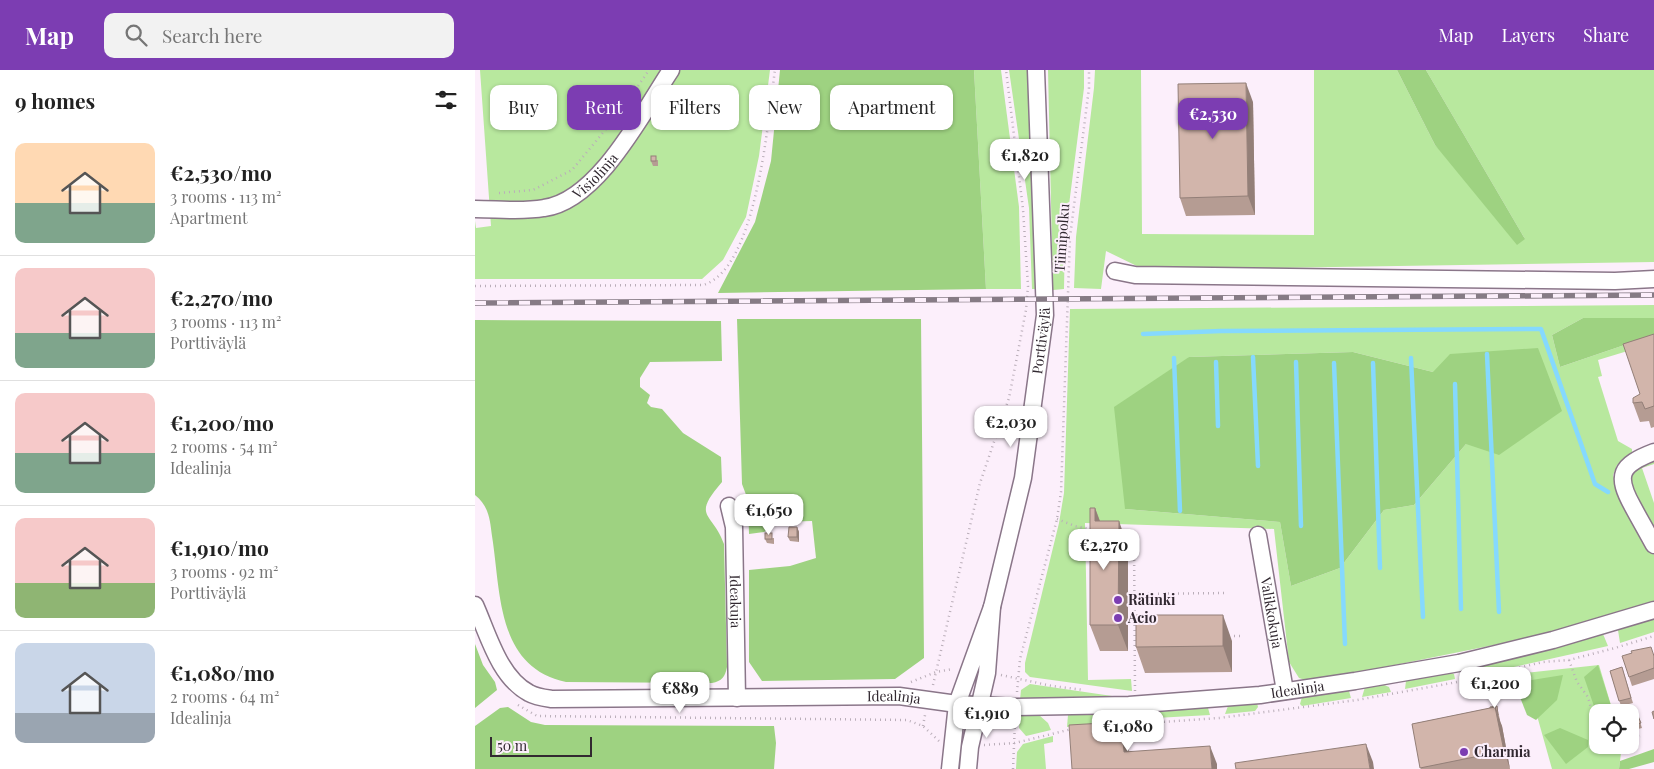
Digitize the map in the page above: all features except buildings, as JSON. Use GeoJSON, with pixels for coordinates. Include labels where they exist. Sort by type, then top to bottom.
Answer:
{"type":"FeatureCollection","features":[{"type":"Feature","properties":{"kind":"street","name":"Visiolinja"},"geometry":{"type":"LineString","coordinates":[[475,209],[546,208],[563,202],[585,190],[603,173],[671,70]]}},
{"type":"Feature","properties":{"kind":"street","name":"Porttiväylä"},"geometry":{"type":"LineString","coordinates":[[950,769],[957,704],[992,607],[1023,478],[1045,316],[1036,70]]}},
{"type":"Feature","properties":{"kind":"street"},"geometry":{"type":"LineString","coordinates":[[1115,271],[1135,275],[1615,281],[1654,279]]}},
{"type":"Feature","properties":{"kind":"street"},"geometry":{"type":"LineString","coordinates":[[1654,452],[1632,462],[1623,472],[1621,478],[1623,490],[1654,545]]}},
{"type":"Feature","properties":{"kind":"street","name":"Ideakuja"},"geometry":{"type":"LineString","coordinates":[[729,506],[734,527],[737,698]]}},
{"type":"Feature","properties":{"kind":"street","name":"Valikkokuja"},"geometry":{"type":"LineString","coordinates":[[1258,535],[1285,691]]}},
{"type":"Feature","properties":{"kind":"street","name":"Idealinja"},"geometry":{"type":"LineString","coordinates":[[475,604],[502,665],[518,684],[530,694],[552,699],[899,696],[957,704],[1015,707],[1129,705],[1260,695],[1355,682],[1459,662],[1553,640],[1654,610]]}},
{"type":"Feature","properties":{"kind":"street","name":"Porttiväylä"},"geometry":{"type":"LineString","coordinates":[[968,769],[970,747],[987,673],[992,607]]}},
{"type":"Feature","properties":{"kind":"path"},"geometry":{"type":"LineString","coordinates":[[495,194],[533,190],[572,170],[621,111],[649,70]]}},
{"type":"Feature","properties":{"kind":"path"},"geometry":{"type":"LineString","coordinates":[[475,286],[703,285],[713,282],[720,277],[750,222],[763,158],[775,70]]}},
{"type":"Feature","properties":{"kind":"path"},"geometry":{"type":"LineString","coordinates":[[923,726],[980,483],[1009,398],[1027,310],[1028,286],[1023,209],[1006,70]]}},
{"type":"Feature","properties":{"kind":"path","name":"Tiimipolku"},"geometry":{"type":"LineString","coordinates":[[1013,769],[1015,707],[1020,659],[1057,519],[1061,492],[1070,236],[1089,88],[1089,70]]}},
{"type":"Feature","properties":{"kind":"path"},"geometry":{"type":"LineString","coordinates":[[1057,519],[1075,526],[1103,531]]}},
{"type":"Feature","properties":{"kind":"path"},"geometry":{"type":"LineString","coordinates":[[1134,535],[1135,692],[1144,692]]}},
{"type":"Feature","properties":{"kind":"path"},"geometry":{"type":"LineString","coordinates":[[1128,594],[1228,593]]}},
{"type":"Feature","properties":{"kind":"path"},"geometry":{"type":"LineString","coordinates":[[1221,636],[1240,636]]}},
{"type":"Feature","properties":{"kind":"path"},"geometry":{"type":"LineString","coordinates":[[1135,637],[1142,637]]}},
{"type":"Feature","properties":{"kind":"path"},"geometry":{"type":"LineString","coordinates":[[1569,660],[1577,682],[1588,697],[1590,704]]}},
{"type":"Feature","properties":{"kind":"path"},"geometry":{"type":"LineString","coordinates":[[899,696],[901,685],[936,672],[969,670]]}},
{"type":"Feature","properties":{"kind":"path"},"geometry":{"type":"LineString","coordinates":[[987,673],[1052,686],[1088,690]]}},
{"type":"Feature","properties":{"kind":"path"},"geometry":{"type":"LineString","coordinates":[[514,700],[519,706],[537,716],[907,720],[923,726],[941,742],[952,744]]}},
{"type":"Feature","properties":{"kind":"path"},"geometry":{"type":"LineString","coordinates":[[970,747],[1015,743]]}},
{"type":"Feature","properties":{"kind":"green space"},"geometry":{"type":"Polygon","coordinates":[[[480,70],[770,70],[768,85],[749,85],[749,130],[762,130],[759,156],[746,217],[723,260],[702,279],[475,279],[475,221],[476,228],[491,226],[480,70]]]}},
{"type":"Feature","properties":{"kind":"green space"},"geometry":{"type":"Polygon","coordinates":[[[780,70],[974,70],[986,289],[718,293],[755,222],[771,161],[774,130],[820,130],[820,85],[779,85],[780,70]]]}},
{"type":"Feature","properties":{"kind":"green space"},"geometry":{"type":"Polygon","coordinates":[[[974,70],[1001,70],[1019,207],[1021,289],[986,289],[974,70]]]}},
{"type":"Feature","properties":{"kind":"green space"},"geometry":{"type":"Polygon","coordinates":[[[1009,70],[1032,70],[1038,289],[1032,289],[1029,208],[1009,70]]]}},
{"type":"Feature","properties":{"kind":"green space"},"geometry":{"type":"Polygon","coordinates":[[[1048,70],[1084,70],[1084,88],[1065,236],[1064,289],[1053,290],[1048,70]]]}},
{"type":"Feature","properties":{"kind":"green space"},"geometry":{"type":"Polygon","coordinates":[[[1095,70],[1141,70],[1142,234],[1314,235],[1314,70],[1397,70],[1435,145],[1525,239],[1426,70],[1654,70],[1654,262],[1145,270],[1106,251],[1101,289],[1074,288],[1076,237],[1095,70]]]}},
{"type":"Feature","properties":{"kind":"green space"},"geometry":{"type":"Polygon","coordinates":[[[1397,70],[1426,70],[1525,239],[1517,245],[1435,145],[1397,70]]]}},
{"type":"Feature","properties":{"kind":"green space"},"geometry":{"type":"Polygon","coordinates":[[[1654,305],[1654,318],[1583,318],[1552,335],[1560,367],[1645,338],[1654,343],[1598,360],[1602,376],[1598,377],[1618,441],[1632,449],[1632,454],[1617,465],[1613,475],[1620,494],[1654,555],[1654,603],[1553,633],[1311,682],[1299,678],[1289,662],[1274,529],[1085,523],[1088,680],[1131,679],[1132,691],[1030,677],[1025,672],[1025,663],[1059,523],[1064,493],[1070,309],[1654,305]],[[1353,352],[1189,357],[1125,509],[1280,522],[1291,586],[1340,568],[1384,510],[1414,505],[1466,444],[1433,372],[1353,352]]]}},
{"type":"Feature","properties":{"kind":"green space"},"geometry":{"type":"Polygon","coordinates":[[[1583,318],[1654,318],[1654,338],[1645,338],[1560,367],[1552,335],[1583,318]]]}},
{"type":"Feature","properties":{"kind":"green space"},"geometry":{"type":"Polygon","coordinates":[[[737,319],[921,319],[924,658],[895,679],[762,681],[749,662],[749,570],[790,566],[816,558],[812,521],[780,522],[764,532],[749,534],[748,500],[742,484],[737,319]]]}},
{"type":"Feature","properties":{"kind":"green space"},"geometry":{"type":"Polygon","coordinates":[[[475,320],[721,321],[722,361],[650,362],[640,378],[640,387],[650,395],[647,403],[651,407],[662,409],[683,433],[721,457],[722,482],[708,502],[706,509],[724,544],[727,667],[721,680],[712,683],[566,682],[543,674],[526,661],[514,644],[506,624],[501,603],[489,519],[486,509],[475,495],[475,320]]]}},
{"type":"Feature","properties":{"kind":"green space"},"geometry":{"type":"Polygon","coordinates":[[[1538,348],[1562,411],[1499,455],[1466,444],[1414,505],[1384,510],[1340,568],[1291,586],[1280,522],[1125,509],[1114,407],[1189,357],[1353,352],[1433,372],[1450,354],[1538,348]]]}},
{"type":"Feature","properties":{"kind":"green space"},"geometry":{"type":"Polygon","coordinates":[[[1654,458],[1654,464],[1642,468],[1654,503],[1654,533],[1630,487],[1633,472],[1654,458]]]}},
{"type":"Feature","properties":{"kind":"green space"},"geometry":{"type":"Polygon","coordinates":[[[1654,619],[1654,632],[1620,643],[1618,630],[1654,619]]]}},
{"type":"Feature","properties":{"kind":"green space"},"geometry":{"type":"Polygon","coordinates":[[[1603,634],[1608,646],[1469,677],[1469,668],[1603,634]]]}},
{"type":"Feature","properties":{"kind":"green space"},"geometry":{"type":"Polygon","coordinates":[[[475,644],[483,665],[495,682],[497,690],[475,708],[475,644]]]}},
{"type":"Feature","properties":{"kind":"green space"},"geometry":{"type":"Polygon","coordinates":[[[1598,665],[1610,704],[1593,704],[1584,677],[1598,665]]]}},
{"type":"Feature","properties":{"kind":"green space"},"geometry":{"type":"Polygon","coordinates":[[[1599,665],[1611,704],[1589,704],[1589,754],[1621,754],[1619,769],[1552,769],[1525,673],[1599,665]]]}},
{"type":"Feature","properties":{"kind":"green space"},"geometry":{"type":"Polygon","coordinates":[[[1450,672],[1454,674],[1455,679],[1405,689],[1406,681],[1450,672]]]}},
{"type":"Feature","properties":{"kind":"green space"},"geometry":{"type":"Polygon","coordinates":[[[1563,675],[1557,700],[1536,720],[1527,715],[1516,687],[1519,682],[1563,675]]]}},
{"type":"Feature","properties":{"kind":"green space"},"geometry":{"type":"Polygon","coordinates":[[[1030,684],[1119,697],[1020,700],[1021,690],[1030,684]]]}},
{"type":"Feature","properties":{"kind":"green space"},"geometry":{"type":"Polygon","coordinates":[[[1384,685],[1389,687],[1391,692],[1362,697],[1365,687],[1384,685]]]}},
{"type":"Feature","properties":{"kind":"green space"},"geometry":{"type":"Polygon","coordinates":[[[1349,691],[1351,698],[1302,706],[1300,704],[1302,697],[1349,691]]]}},
{"type":"Feature","properties":{"kind":"green space"},"geometry":{"type":"Polygon","coordinates":[[[1257,703],[1258,707],[1255,711],[1225,714],[1228,706],[1257,703]]]}},
{"type":"Feature","properties":{"kind":"green space"},"geometry":{"type":"Polygon","coordinates":[[[508,707],[531,722],[545,725],[774,726],[776,743],[774,769],[475,769],[475,726],[500,708],[508,707]]]}},
{"type":"Feature","properties":{"kind":"green space"},"geometry":{"type":"Polygon","coordinates":[[[1208,708],[1210,715],[1137,719],[1138,713],[1208,708]]]}},
{"type":"Feature","properties":{"kind":"green space"},"geometry":{"type":"Polygon","coordinates":[[[1120,713],[1126,721],[1067,727],[1068,715],[1120,713]]]}},
{"type":"Feature","properties":{"kind":"green space"},"geometry":{"type":"Polygon","coordinates":[[[1039,715],[1048,723],[1051,730],[1026,736],[1019,728],[1020,716],[1039,715]]]}},
{"type":"Feature","properties":{"kind":"green space"},"geometry":{"type":"Polygon","coordinates":[[[1560,728],[1588,740],[1588,747],[1566,764],[1544,735],[1560,728]]]}},
{"type":"Feature","properties":{"kind":"green space"},"geometry":{"type":"Polygon","coordinates":[[[1053,736],[1053,742],[1044,744],[1046,769],[1016,769],[1017,752],[1023,744],[1053,736]]]}},
{"type":"Feature","properties":{"kind":"green space"},"geometry":{"type":"Polygon","coordinates":[[[1654,749],[1654,762],[1629,769],[1619,769],[1620,761],[1654,749]]]}},
{"type":"Feature","properties":{"kind":"waterway"},"geometry":{"type":"LineString","coordinates":[[1143,334],[1221,331],[1541,329],[1595,484],[1608,492]]}},
{"type":"Feature","properties":{"kind":"waterway"},"geometry":{"type":"LineString","coordinates":[[1487,354],[1499,612]]}},
{"type":"Feature","properties":{"kind":"waterway"},"geometry":{"type":"LineString","coordinates":[[1253,357],[1258,466]]}},
{"type":"Feature","properties":{"kind":"waterway"},"geometry":{"type":"LineString","coordinates":[[1174,358],[1180,511]]}},
{"type":"Feature","properties":{"kind":"waterway"},"geometry":{"type":"LineString","coordinates":[[1411,358],[1423,617]]}},
{"type":"Feature","properties":{"kind":"waterway"},"geometry":{"type":"LineString","coordinates":[[1216,362],[1218,426]]}},
{"type":"Feature","properties":{"kind":"waterway"},"geometry":{"type":"LineString","coordinates":[[1296,362],[1301,526]]}},
{"type":"Feature","properties":{"kind":"waterway"},"geometry":{"type":"LineString","coordinates":[[1334,363],[1345,644]]}},
{"type":"Feature","properties":{"kind":"waterway"},"geometry":{"type":"LineString","coordinates":[[1373,363],[1380,568]]}},
{"type":"Feature","properties":{"kind":"waterway"},"geometry":{"type":"LineString","coordinates":[[1455,384],[1461,609]]}},
{"type":"Feature","properties":{"kind":"railway"},"geometry":{"type":"LineString","coordinates":[[475,303],[1654,295]]}},
{"type":"Feature","properties":{"kind":"place","name":"Rätinki"},"geometry":{"type":"Point","coordinates":[1118,600]}},
{"type":"Feature","properties":{"kind":"place","name":"Acio"},"geometry":{"type":"Point","coordinates":[1118,618]}},
{"type":"Feature","properties":{"kind":"place","name":"Charmia"},"geometry":{"type":"Point","coordinates":[1464,752]}}]}
